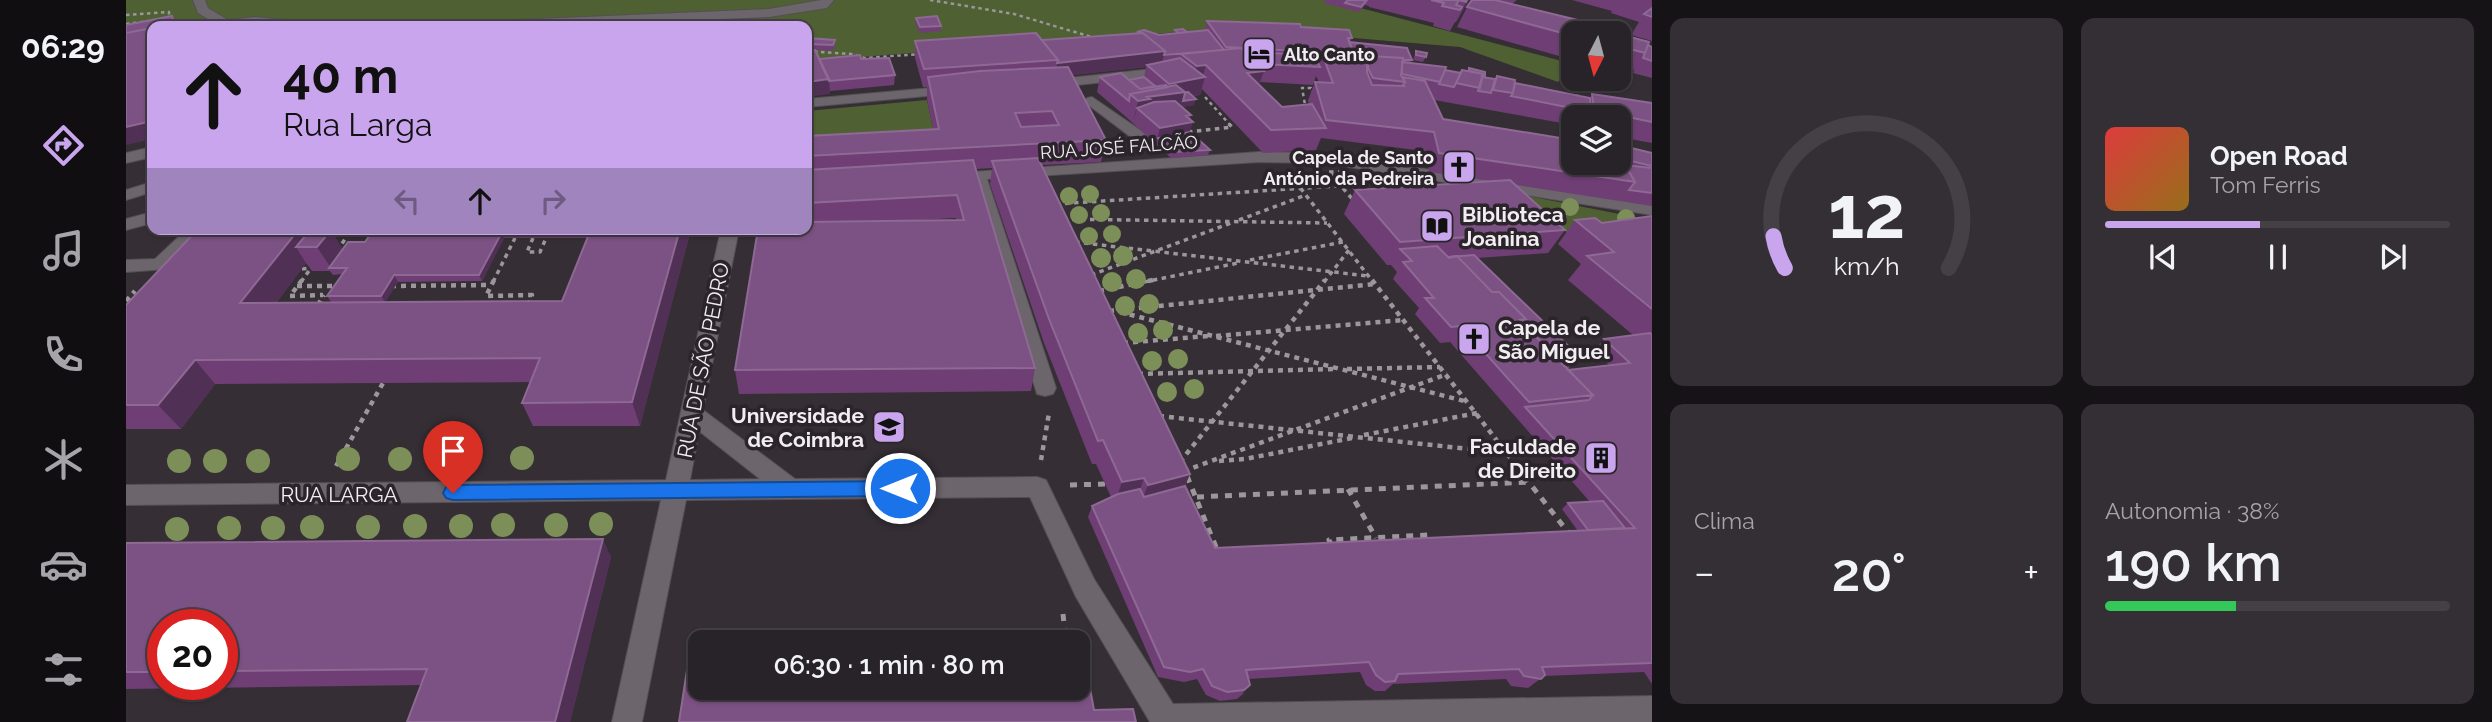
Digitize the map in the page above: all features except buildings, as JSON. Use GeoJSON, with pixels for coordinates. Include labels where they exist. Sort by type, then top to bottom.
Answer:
{"type":"FeatureCollection","features":[{"type":"Feature","properties":{"kind":"street"},"geometry":{"type":"LineString","coordinates":[[200,0],[202,10],[214,21]]}},
{"type":"Feature","properties":{"kind":"street"},"geometry":{"type":"LineString","coordinates":[[584,21],[769,13],[823,5],[828,0]]}},
{"type":"Feature","properties":{"kind":"street"},"geometry":{"type":"LineString","coordinates":[[1033,85],[1189,69]]}},
{"type":"Feature","properties":{"kind":"street"},"geometry":{"type":"LineString","coordinates":[[812,103],[967,89]]}},
{"type":"Feature","properties":{"kind":"street"},"geometry":{"type":"LineString","coordinates":[[1092,101],[1150,144],[1147,146]]}},
{"type":"Feature","properties":{"kind":"street"},"geometry":{"type":"LineString","coordinates":[[126,158],[147,153]]}},
{"type":"Feature","properties":{"kind":"street","name":"RUA JOSÉ FALCÃO"},"geometry":{"type":"LineString","coordinates":[[938,178],[1259,157],[1323,158],[1652,210]]}},
{"type":"Feature","properties":{"kind":"street"},"geometry":{"type":"LineString","coordinates":[[978,176],[1045,388]]}},
{"type":"Feature","properties":{"kind":"street"},"geometry":{"type":"LineString","coordinates":[[126,195],[147,189]]}},
{"type":"Feature","properties":{"kind":"street"},"geometry":{"type":"LineString","coordinates":[[126,225],[147,219]]}},
{"type":"Feature","properties":{"kind":"street"},"geometry":{"type":"LineString","coordinates":[[126,265],[160,265],[192,235]]}},
{"type":"Feature","properties":{"kind":"street","name":"RUA DE SÃO PEDRO"},"geometry":{"type":"LineString","coordinates":[[627,722],[729,235]]}},
{"type":"Feature","properties":{"kind":"street"},"geometry":{"type":"LineString","coordinates":[[692,413],[790,489]]}},
{"type":"Feature","properties":{"kind":"street"},"geometry":{"type":"LineString","coordinates":[[1037,487],[1085,589],[1165,719],[1652,711]]}},
{"type":"Feature","properties":{"kind":"street","name":"RUA LARGA"},"geometry":{"type":"LineString","coordinates":[[126,495],[1037,487]]}},
{"type":"Feature","properties":{"kind":"path"},"geometry":{"type":"LineString","coordinates":[[930,0],[962,2],[1040,19],[1096,38],[1084,39]]}},
{"type":"Feature","properties":{"kind":"path"},"geometry":{"type":"LineString","coordinates":[[126,15],[169,12],[169,18],[148,21]]}},
{"type":"Feature","properties":{"kind":"path"},"geometry":{"type":"LineString","coordinates":[[126,24],[147,21]]}},
{"type":"Feature","properties":{"kind":"path"},"geometry":{"type":"LineString","coordinates":[[812,51],[851,54],[864,58],[931,53]]}},
{"type":"Feature","properties":{"kind":"path"},"geometry":{"type":"LineString","coordinates":[[1307,116],[1302,88],[1311,89],[1314,97]]}},
{"type":"Feature","properties":{"kind":"path"},"geometry":{"type":"LineString","coordinates":[[1205,97],[1228,123]]}},
{"type":"Feature","properties":{"kind":"path"},"geometry":{"type":"LineString","coordinates":[[1289,173],[1576,542]]}},
{"type":"Feature","properties":{"kind":"path"},"geometry":{"type":"LineString","coordinates":[[1056,204],[1342,186],[1354,201],[1366,201],[1351,185]]}},
{"type":"Feature","properties":{"kind":"path"},"geometry":{"type":"LineString","coordinates":[[1052,195],[1080,253]]}},
{"type":"Feature","properties":{"kind":"path"},"geometry":{"type":"LineString","coordinates":[[1091,275],[1306,195]]}},
{"type":"Feature","properties":{"kind":"path"},"geometry":{"type":"LineString","coordinates":[[1063,219],[1328,223]]}},
{"type":"Feature","properties":{"kind":"path"},"geometry":{"type":"LineString","coordinates":[[325,248],[335,235]]}},
{"type":"Feature","properties":{"kind":"path"},"geometry":{"type":"LineString","coordinates":[[347,251],[337,251],[348,235]]}},
{"type":"Feature","properties":{"kind":"path"},"geometry":{"type":"LineString","coordinates":[[533,238],[527,252],[540,252],[547,235]]}},
{"type":"Feature","properties":{"kind":"path"},"geometry":{"type":"LineString","coordinates":[[514,238],[486,296],[532,295],[527,308],[540,308]]}},
{"type":"Feature","properties":{"kind":"path"},"geometry":{"type":"LineString","coordinates":[[1075,242],[1369,276]]}},
{"type":"Feature","properties":{"kind":"path"},"geometry":{"type":"LineString","coordinates":[[1098,291],[1343,242]]}},
{"type":"Feature","properties":{"kind":"path"},"geometry":{"type":"LineString","coordinates":[[1180,461],[1349,250]]}},
{"type":"Feature","properties":{"kind":"path"},"geometry":{"type":"LineString","coordinates":[[315,308],[324,295],[290,296],[318,258]]}},
{"type":"Feature","properties":{"kind":"path"},"geometry":{"type":"LineString","coordinates":[[1085,264],[1113,322]]}},
{"type":"Feature","properties":{"kind":"path"},"geometry":{"type":"LineString","coordinates":[[302,269],[313,268]]}},
{"type":"Feature","properties":{"kind":"path"},"geometry":{"type":"LineString","coordinates":[[1120,312],[1375,284]]}},
{"type":"Feature","properties":{"kind":"path"},"geometry":{"type":"LineString","coordinates":[[380,286],[491,285]]}},
{"type":"Feature","properties":{"kind":"path"},"geometry":{"type":"LineString","coordinates":[[297,286],[352,286]]}},
{"type":"Feature","properties":{"kind":"path"},"geometry":{"type":"LineString","coordinates":[[1108,311],[1468,402]]}},
{"type":"Feature","properties":{"kind":"path"},"geometry":{"type":"LineString","coordinates":[[1123,343],[1404,320]]}},
{"type":"Feature","properties":{"kind":"path"},"geometry":{"type":"LineString","coordinates":[[1118,333],[1128,354]]}},
{"type":"Feature","properties":{"kind":"path"},"geometry":{"type":"LineString","coordinates":[[1133,364],[1143,384]]}},
{"type":"Feature","properties":{"kind":"path"},"geometry":{"type":"LineString","coordinates":[[1138,374],[1440,367]]}},
{"type":"Feature","properties":{"kind":"path"},"geometry":{"type":"LineString","coordinates":[[1215,462],[1236,450],[1447,374]]}},
{"type":"Feature","properties":{"kind":"path"},"geometry":{"type":"LineString","coordinates":[[320,494],[383,383]]}},
{"type":"Feature","properties":{"kind":"path"},"geometry":{"type":"LineString","coordinates":[[1037,487],[1050,405],[1045,388]]}},
{"type":"Feature","properties":{"kind":"path"},"geometry":{"type":"LineString","coordinates":[[1153,405],[1163,427]]}},
{"type":"Feature","properties":{"kind":"path"},"geometry":{"type":"LineString","coordinates":[[1176,474],[1215,462],[1245,459],[1477,413]]}},
{"type":"Feature","properties":{"kind":"path"},"geometry":{"type":"LineString","coordinates":[[1158,415],[1507,453]]}},
{"type":"Feature","properties":{"kind":"path"},"geometry":{"type":"LineString","coordinates":[[1174,450],[1197,497],[1221,558]]}},
{"type":"Feature","properties":{"kind":"path"},"geometry":{"type":"LineString","coordinates":[[1197,497],[1531,482]]}},
{"type":"Feature","properties":{"kind":"path"},"geometry":{"type":"LineString","coordinates":[[1348,489],[1376,538]]}},
{"type":"Feature","properties":{"kind":"path"},"geometry":{"type":"LineString","coordinates":[[1336,553],[1329,540],[1428,535],[1437,548]]}},
{"type":"Feature","properties":{"kind":"green space"},"geometry":{"type":"Polygon","coordinates":[[[126,0],[1330,0],[1561,61],[1561,79],[1558,82],[1460,47],[1272,31],[1180,32],[812,62],[812,21],[147,21],[147,28],[126,34],[126,0]]]}},
{"type":"Feature","properties":{"kind":"green space"},"geometry":{"type":"Polygon","coordinates":[[[927,100],[938,151],[812,159],[812,111],[927,100]]]}},
{"type":"Feature","properties":{"kind":"green space"},"geometry":{"type":"Polygon","coordinates":[[[1518,194],[1650,220],[1583,245],[1518,194]]]}},
{"type":"Feature","properties":{"kind":"place","name":"Alto Canto"},"geometry":{"type":"Point","coordinates":[1259,54]}},
{"type":"Feature","properties":{"kind":"place","name":"Capela de Santo António da Pedreira"},"geometry":{"type":"Point","coordinates":[1459,167]}},
{"type":"Feature","properties":{"kind":"place","name":"Biblioteca Joanina"},"geometry":{"type":"Point","coordinates":[1437,226]}},
{"type":"Feature","properties":{"kind":"place","name":"Capela de São Miguel"},"geometry":{"type":"Point","coordinates":[1474,339]}},
{"type":"Feature","properties":{"kind":"place","name":"Universidade de Coimbra"},"geometry":{"type":"Point","coordinates":[889,427]}},
{"type":"Feature","properties":{"kind":"place","name":"Faculdade de Direito"},"geometry":{"type":"Point","coordinates":[1601,458]}},
{"type":"Feature","properties":{"kind":"route"},"geometry":{"type":"LineString","coordinates":[[453,493],[900,488]]}}]}
